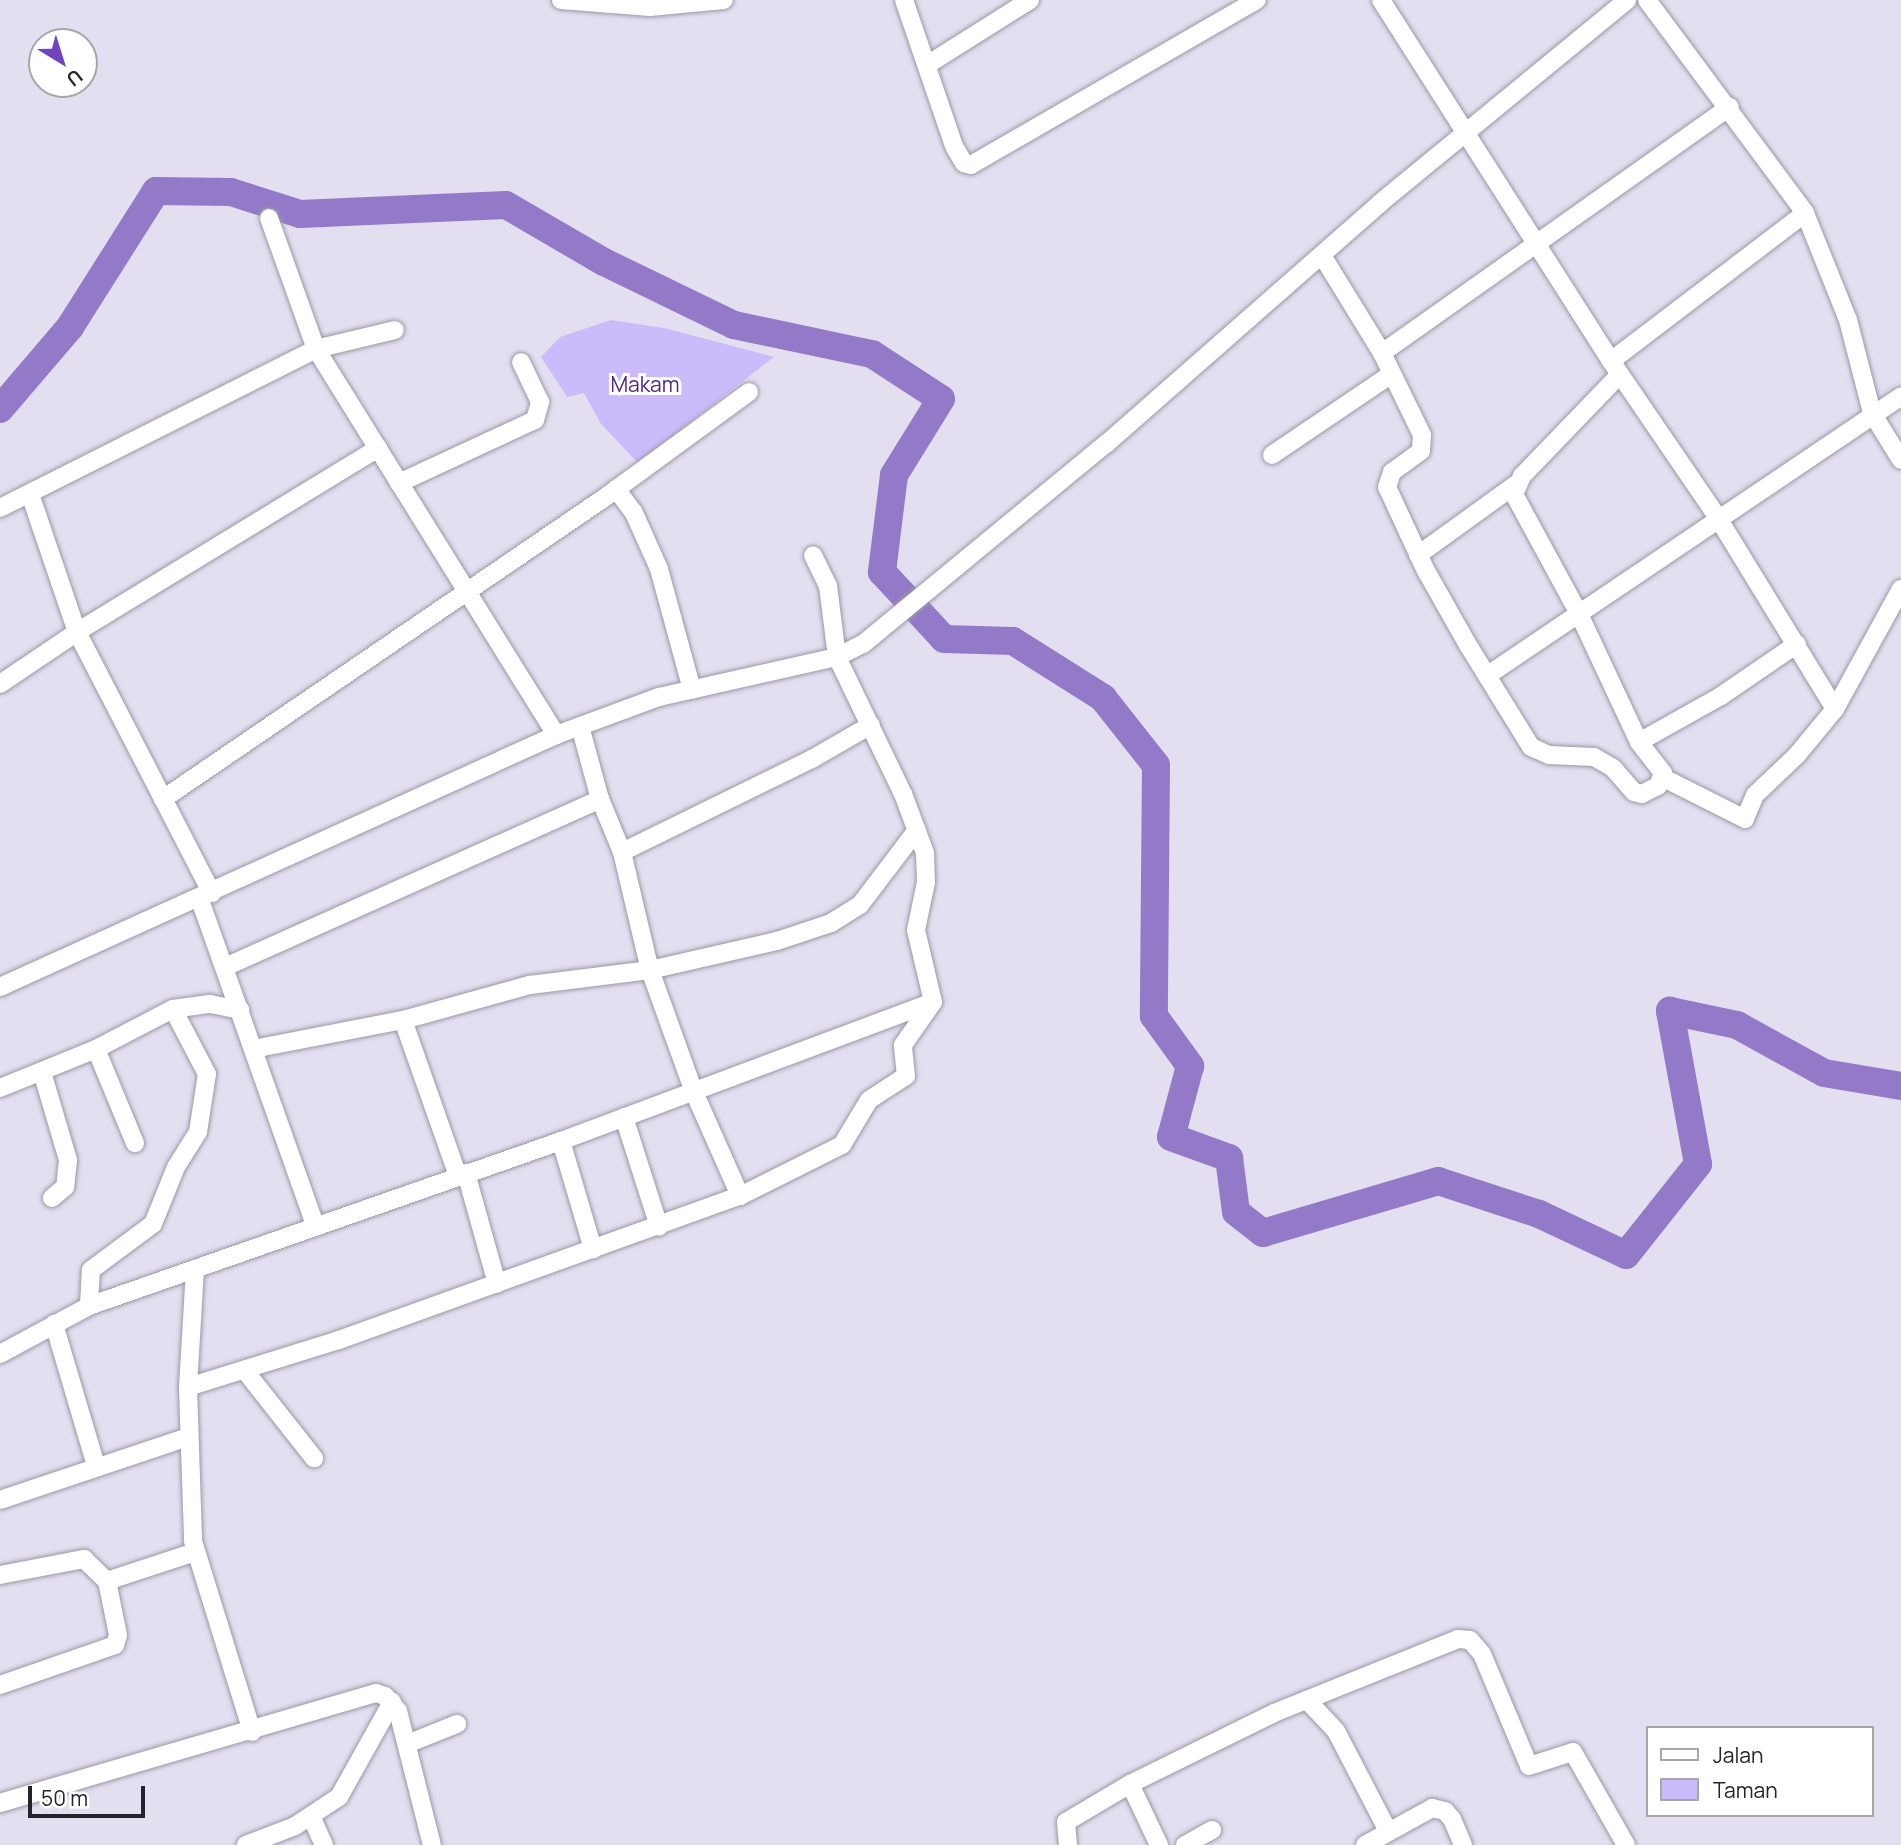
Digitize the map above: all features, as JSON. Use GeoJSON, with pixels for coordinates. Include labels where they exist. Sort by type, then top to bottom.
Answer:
{"type":"FeatureCollection","features":[{"type":"Feature","properties":{"kind":"street"},"geometry":{"type":"LineString","coordinates":[[561,0],[650,7],[724,0]]}},
{"type":"Feature","properties":{"kind":"street"},"geometry":{"type":"LineString","coordinates":[[904,0],[959,158],[964,163],[980,164],[1257,0]]}},
{"type":"Feature","properties":{"kind":"street"},"geometry":{"type":"LineString","coordinates":[[927,65],[1030,0]]}},
{"type":"Feature","properties":{"kind":"street"},"geometry":{"type":"LineString","coordinates":[[1381,0],[1615,368],[1718,518],[1835,709]]}},
{"type":"Feature","properties":{"kind":"street"},"geometry":{"type":"LineString","coordinates":[[0,987],[206,897],[556,735],[637,704],[837,657],[863,644],[1323,257],[1380,202],[1627,0]]}},
{"type":"Feature","properties":{"kind":"street"},"geometry":{"type":"LineString","coordinates":[[1647,0],[1730,107],[1805,213],[1848,320],[1871,413],[1901,460]]}},
{"type":"Feature","properties":{"kind":"street"},"geometry":{"type":"LineString","coordinates":[[1382,353],[1730,107]]}},
{"type":"Feature","properties":{"kind":"street"},"geometry":{"type":"LineString","coordinates":[[1418,555],[1515,485],[1615,368],[1805,213]]}},
{"type":"Feature","properties":{"kind":"street"},"geometry":{"type":"LineString","coordinates":[[269,218],[316,349],[556,735]]}},
{"type":"Feature","properties":{"kind":"street"},"geometry":{"type":"LineString","coordinates":[[1323,257],[1382,353],[1423,441],[1421,451],[1392,472],[1387,481],[1418,555],[1524,738],[1539,753],[1594,757],[1638,794],[1658,786],[1664,778]]}},
{"type":"Feature","properties":{"kind":"street"},"geometry":{"type":"LineString","coordinates":[[0,508],[316,349],[396,330]]}},
{"type":"Feature","properties":{"kind":"street"},"geometry":{"type":"LineString","coordinates":[[399,483],[535,420],[540,402],[521,362]]}},
{"type":"Feature","properties":{"kind":"street"},"geometry":{"type":"LineString","coordinates":[[1272,455],[1390,375]]}},
{"type":"Feature","properties":{"kind":"street"},"geometry":{"type":"LineString","coordinates":[[163,799],[616,489],[749,392]]}},
{"type":"Feature","properties":{"kind":"street"},"geometry":{"type":"LineString","coordinates":[[1488,675],[1871,413],[1901,396]]}},
{"type":"Feature","properties":{"kind":"street"},"geometry":{"type":"LineString","coordinates":[[0,684],[77,632],[378,448]]}},
{"type":"Feature","properties":{"kind":"street"},"geometry":{"type":"LineString","coordinates":[[1515,485],[1517,504],[1578,612],[1639,742],[1664,778],[1745,819],[1755,795],[1797,755],[1835,709],[1901,589]]}},
{"type":"Feature","properties":{"kind":"street"},"geometry":{"type":"LineString","coordinates":[[616,489],[634,513],[659,569],[692,690]]}},
{"type":"Feature","properties":{"kind":"street"},"geometry":{"type":"LineString","coordinates":[[30,494],[77,632],[163,799],[206,897],[225,967],[315,1225]]}},
{"type":"Feature","properties":{"kind":"street"},"geometry":{"type":"LineString","coordinates":[[188,1387],[246,1372],[740,1196],[847,1141],[869,1100],[906,1076],[903,1045],[933,1002],[916,930],[928,870],[917,830],[871,725],[837,657],[828,586],[813,555]]}},
{"type":"Feature","properties":{"kind":"street"},"geometry":{"type":"LineString","coordinates":[[1639,742],[1721,696],[1797,643]]}},
{"type":"Feature","properties":{"kind":"street"},"geometry":{"type":"LineString","coordinates":[[622,852],[812,760],[871,725]]}},
{"type":"Feature","properties":{"kind":"street"},"geometry":{"type":"LineString","coordinates":[[580,726],[600,799],[622,852],[650,970],[694,1092],[740,1196]]}},
{"type":"Feature","properties":{"kind":"street"},"geometry":{"type":"LineString","coordinates":[[225,967],[600,799]]}},
{"type":"Feature","properties":{"kind":"street"},"geometry":{"type":"LineString","coordinates":[[253,1049],[403,1020],[530,985],[650,970],[777,941],[850,913],[917,830]]}},
{"type":"Feature","properties":{"kind":"street"},"geometry":{"type":"LineString","coordinates":[[0,1354],[89,1306],[561,1141],[933,1002]]}},
{"type":"Feature","properties":{"kind":"street"},"geometry":{"type":"LineString","coordinates":[[0,1088],[96,1049],[173,1009],[202,1004],[240,1010]]}},
{"type":"Feature","properties":{"kind":"street"},"geometry":{"type":"LineString","coordinates":[[89,1306],[91,1270],[153,1224],[176,1167],[198,1132],[207,1074],[173,1009]]}},
{"type":"Feature","properties":{"kind":"street"},"geometry":{"type":"LineString","coordinates":[[403,1020],[462,1175],[497,1284]]}},
{"type":"Feature","properties":{"kind":"street"},"geometry":{"type":"LineString","coordinates":[[96,1049],[135,1143]]}},
{"type":"Feature","properties":{"kind":"street"},"geometry":{"type":"LineString","coordinates":[[42,1072],[68,1160],[65,1186],[52,1198]]}},
{"type":"Feature","properties":{"kind":"street"},"geometry":{"type":"LineString","coordinates":[[624,1117],[659,1227]]}},
{"type":"Feature","properties":{"kind":"street"},"geometry":{"type":"LineString","coordinates":[[561,1141],[593,1249]]}},
{"type":"Feature","properties":{"kind":"street"},"geometry":{"type":"LineString","coordinates":[[195,1269],[188,1387],[188,1437],[195,1552],[252,1732]]}},
{"type":"Feature","properties":{"kind":"street"},"geometry":{"type":"LineString","coordinates":[[54,1324],[96,1466]]}},
{"type":"Feature","properties":{"kind":"street"},"geometry":{"type":"LineString","coordinates":[[246,1372],[314,1458]]}},
{"type":"Feature","properties":{"kind":"street"},"geometry":{"type":"LineString","coordinates":[[0,1500],[188,1437]]}},
{"type":"Feature","properties":{"kind":"street"},"geometry":{"type":"LineString","coordinates":[[107,1581],[195,1552]]}},
{"type":"Feature","properties":{"kind":"street"},"geometry":{"type":"LineString","coordinates":[[0,1575],[84,1559],[107,1581],[118,1635],[115,1645],[0,1685]]}},
{"type":"Feature","properties":{"kind":"street"},"geometry":{"type":"LineString","coordinates":[[1068,1845],[1066,1822],[1130,1784],[1307,1700],[1445,1644],[1470,1640],[1482,1654],[1529,1766],[1573,1752],[1626,1845]]}},
{"type":"Feature","properties":{"kind":"street"},"geometry":{"type":"LineString","coordinates":[[0,1803],[252,1732],[376,1693],[392,1702],[407,1744],[432,1845]]}},
{"type":"Feature","properties":{"kind":"street"},"geometry":{"type":"LineString","coordinates":[[1307,1700],[1336,1731],[1388,1830]]}},
{"type":"Feature","properties":{"kind":"street"},"geometry":{"type":"LineString","coordinates":[[246,1845],[312,1816],[348,1787],[392,1702]]}},
{"type":"Feature","properties":{"kind":"street"},"geometry":{"type":"LineString","coordinates":[[407,1744],[457,1724]]}},
{"type":"Feature","properties":{"kind":"street"},"geometry":{"type":"LineString","coordinates":[[1130,1784],[1159,1845]]}},
{"type":"Feature","properties":{"kind":"street"},"geometry":{"type":"LineString","coordinates":[[1366,1845],[1388,1830],[1439,1808],[1452,1819],[1463,1845]]}},
{"type":"Feature","properties":{"kind":"street"},"geometry":{"type":"LineString","coordinates":[[312,1816],[324,1845]]}},
{"type":"Feature","properties":{"kind":"street"},"geometry":{"type":"LineString","coordinates":[[1185,1845],[1212,1830]]}},
{"type":"Feature","properties":{"kind":"green space","name":"Makam"},"geometry":{"type":"Polygon","coordinates":[[[611,320],[664,328],[774,357],[638,463],[601,424],[584,393],[567,397],[541,357],[560,337],[611,320]]]}},
{"type":"Feature","properties":{"kind":"waterway"},"geometry":{"type":"LineString","coordinates":[[0,409],[70,327],[156,191],[231,192],[300,214],[506,205],[604,262],[734,325],[872,354],[941,399],[894,475],[882,572],[944,639],[1013,641],[1103,698],[1156,765],[1154,1016],[1190,1066],[1171,1137],[1229,1158],[1236,1212],[1263,1233],[1438,1181],[1539,1214],[1626,1255],[1698,1164],[1670,1011],[1737,1025],[1824,1073],[1901,1086]]}}]}
